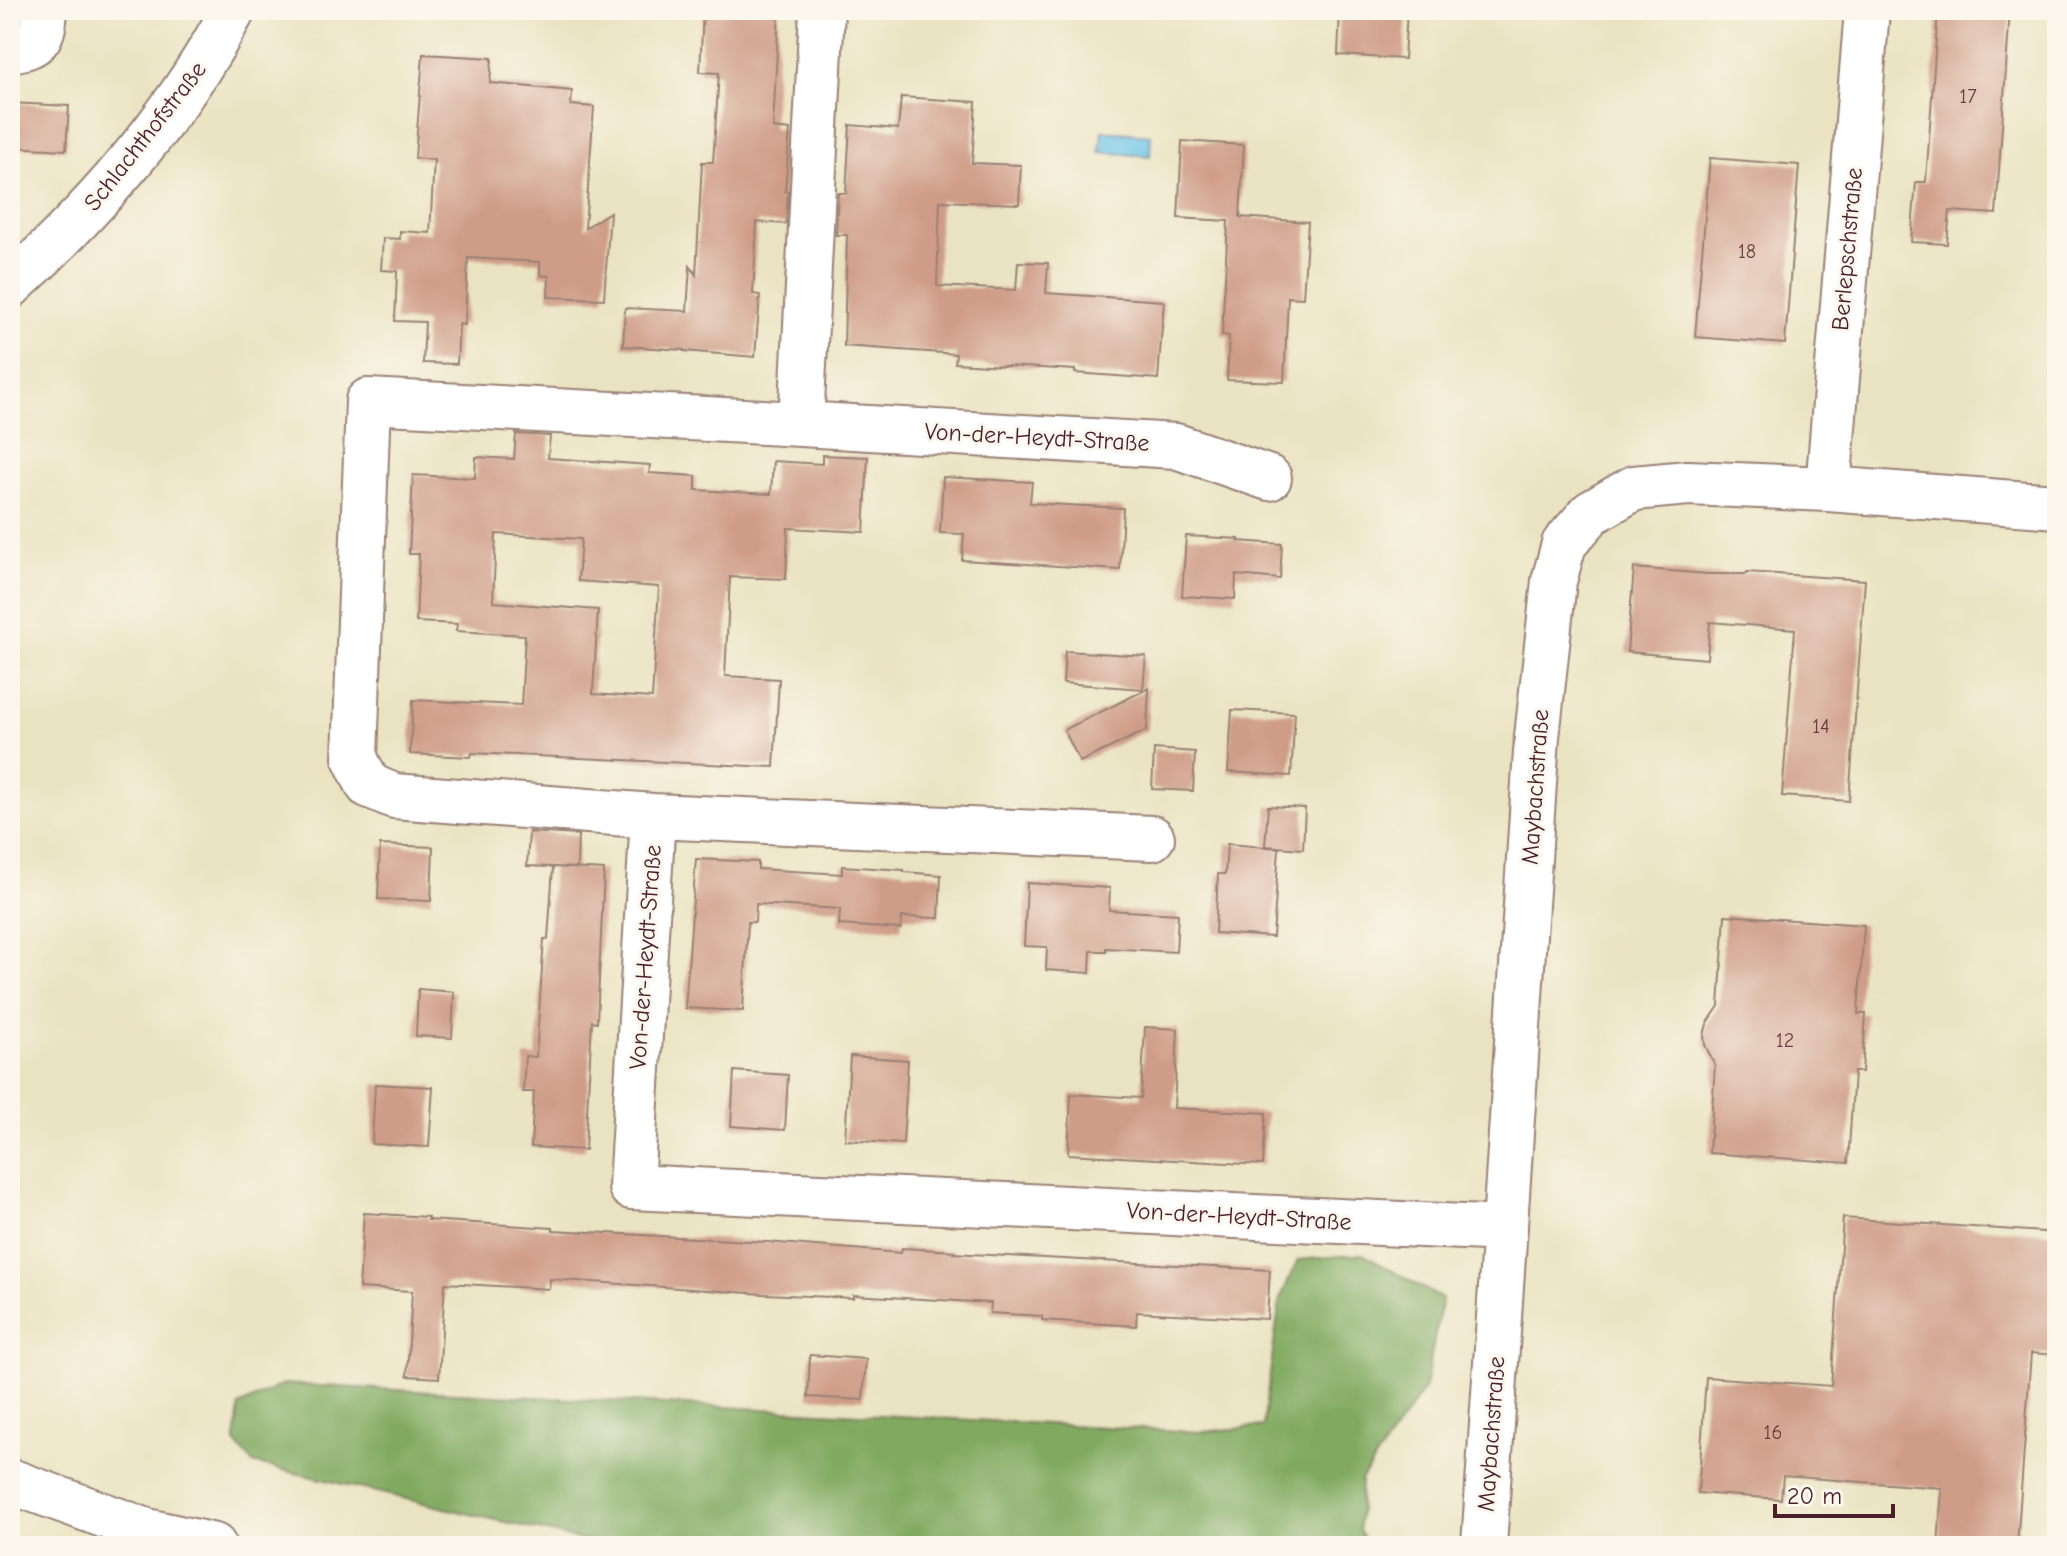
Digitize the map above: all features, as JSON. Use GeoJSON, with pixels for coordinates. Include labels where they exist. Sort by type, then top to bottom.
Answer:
{"type":"FeatureCollection","features":[{"type":"Feature","properties":{"kind":"street"},"geometry":{"type":"LineString","coordinates":[[10,50],[31,46],[40,36],[45,10]]}},
{"type":"Feature","properties":{"kind":"street","name":"Schlachthofstraße"},"geometry":{"type":"LineString","coordinates":[[10,286],[77,222],[120,175],[189,84],[233,10]]}},
{"type":"Feature","properties":{"kind":"street"},"geometry":{"type":"LineString","coordinates":[[801,424],[822,10]]}},
{"type":"Feature","properties":{"kind":"street","name":"Berlepschstraße"},"geometry":{"type":"LineString","coordinates":[[1828,489],[1867,10]]}},
{"type":"Feature","properties":{"kind":"street","name":"Von-der-Heydt-Straße"},"geometry":{"type":"LineString","coordinates":[[1269,478],[1176,446],[368,401],[355,758],[368,785],[394,796],[653,816],[631,1187],[1505,1229]]}},
{"type":"Feature","properties":{"kind":"street","name":"Maybachstraße"},"geometry":{"type":"LineString","coordinates":[[1484,1546],[1537,737],[1554,581],[1564,544],[1591,513],[1634,488],[1688,483],[1828,489],[2057,506]]}},
{"type":"Feature","properties":{"kind":"street"},"geometry":{"type":"LineString","coordinates":[[653,816],[1152,838]]}},
{"type":"Feature","properties":{"kind":"street"},"geometry":{"type":"LineString","coordinates":[[10,1481],[147,1531],[214,1546]]}},
{"type":"Feature","properties":{"kind":"green space"},"geometry":{"type":"Polygon","coordinates":[[[1363,1254],[1442,1299],[1425,1387],[1361,1480],[1359,1530],[1367,1546],[607,1546],[253,1463],[235,1442],[239,1406],[283,1384],[1202,1432],[1263,1426],[1280,1299],[1298,1260],[1363,1254]]]}},
{"type":"Feature","properties":{"kind":"water"},"geometry":{"type":"Polygon","coordinates":[[[1102,131],[1151,135],[1150,156],[1100,152],[1102,131]]]}},
{"type":"Feature","properties":{"kind":"building"},"geometry":{"type":"Polygon","coordinates":[[[703,10],[779,10],[773,128],[790,130],[785,191],[788,191],[786,224],[757,222],[753,294],[760,295],[755,357],[623,346],[625,308],[687,311],[690,266],[696,275],[702,162],[713,162],[719,73],[700,72],[703,10]]]}},
{"type":"Feature","properties":{"kind":"building"},"geometry":{"type":"Polygon","coordinates":[[[1340,10],[1407,10],[1404,59],[1338,55],[1340,10]]]}},
{"type":"Feature","properties":{"kind":"building"},"geometry":{"type":"Polygon","coordinates":[[[1938,10],[2010,10],[1996,214],[1950,211],[1947,244],[1911,242],[1916,182],[1926,182],[1938,10]]]}},
{"type":"Feature","properties":{"kind":"building"},"geometry":{"type":"Polygon","coordinates":[[[423,54],[492,58],[490,83],[572,91],[571,105],[594,107],[585,228],[610,212],[604,299],[548,297],[549,276],[540,275],[540,262],[468,258],[465,325],[459,324],[457,364],[423,363],[425,322],[395,321],[397,271],[381,270],[383,238],[400,239],[400,231],[430,233],[434,160],[415,158],[423,54]]]}},
{"type":"Feature","properties":{"kind":"building"},"geometry":{"type":"Polygon","coordinates":[[[901,97],[976,102],[972,163],[1021,165],[1019,204],[940,201],[937,286],[1016,290],[1018,262],[1048,263],[1046,293],[1164,301],[1158,379],[1075,373],[1075,370],[955,363],[956,354],[844,346],[847,235],[836,235],[838,193],[846,193],[850,125],[898,129],[901,97]]]}},
{"type":"Feature","properties":{"kind":"building"},"geometry":{"type":"Polygon","coordinates":[[[10,103],[69,106],[66,150],[10,147],[10,103]]]}},
{"type":"Feature","properties":{"kind":"building"},"geometry":{"type":"Polygon","coordinates":[[[1182,141],[1244,145],[1240,217],[1308,222],[1303,298],[1288,297],[1284,382],[1227,380],[1229,336],[1222,335],[1228,221],[1178,218],[1182,141]]]}},
{"type":"Feature","properties":{"kind":"building"},"geometry":{"type":"Polygon","coordinates":[[[1710,158],[1799,165],[1785,344],[1695,337],[1710,158]]]}},
{"type":"Feature","properties":{"kind":"building"},"geometry":{"type":"Polygon","coordinates":[[[516,434],[550,436],[548,458],[650,465],[649,473],[696,476],[696,490],[771,494],[773,461],[822,464],[822,455],[868,457],[864,532],[788,528],[786,579],[730,577],[725,676],[779,679],[774,767],[472,753],[471,757],[410,754],[413,700],[521,705],[525,635],[456,631],[457,624],[416,622],[419,554],[409,554],[413,475],[475,478],[476,457],[514,459],[516,434]],[[496,534],[493,602],[598,610],[593,694],[652,698],[659,587],[578,581],[581,539],[496,534]]]}},
{"type":"Feature","properties":{"kind":"building"},"geometry":{"type":"Polygon","coordinates":[[[943,477],[1032,482],[1030,503],[1123,508],[1120,570],[962,560],[964,534],[940,533],[943,477]]]}},
{"type":"Feature","properties":{"kind":"building"},"geometry":{"type":"Polygon","coordinates":[[[1186,536],[1282,544],[1280,579],[1236,575],[1235,599],[1182,596],[1186,536]]]}},
{"type":"Feature","properties":{"kind":"building"},"geometry":{"type":"Polygon","coordinates":[[[1634,568],[1865,580],[1849,801],[1782,796],[1795,629],[1710,622],[1707,659],[1627,652],[1634,568]]]}},
{"type":"Feature","properties":{"kind":"building"},"geometry":{"type":"Polygon","coordinates":[[[1065,651],[1146,656],[1143,689],[1063,683],[1065,651]]]}},
{"type":"Feature","properties":{"kind":"building"},"geometry":{"type":"Polygon","coordinates":[[[1149,688],[1147,730],[1080,762],[1064,730],[1149,688]]]}},
{"type":"Feature","properties":{"kind":"building"},"geometry":{"type":"Polygon","coordinates":[[[1232,710],[1295,713],[1291,776],[1228,772],[1232,710]]]}},
{"type":"Feature","properties":{"kind":"building"},"geometry":{"type":"Polygon","coordinates":[[[1154,749],[1195,752],[1193,791],[1152,789],[1154,749]]]}},
{"type":"Feature","properties":{"kind":"building"},"geometry":{"type":"Polygon","coordinates":[[[1268,806],[1305,808],[1303,849],[1265,846],[1268,806]]]}},
{"type":"Feature","properties":{"kind":"building"},"geometry":{"type":"Polygon","coordinates":[[[529,832],[578,835],[577,868],[527,866],[529,832]]]}},
{"type":"Feature","properties":{"kind":"building"},"geometry":{"type":"Polygon","coordinates":[[[1227,844],[1279,848],[1273,937],[1215,933],[1218,874],[1225,874],[1227,844]]]}},
{"type":"Feature","properties":{"kind":"building"},"geometry":{"type":"Polygon","coordinates":[[[380,845],[433,847],[431,901],[378,899],[380,845]]]}},
{"type":"Feature","properties":{"kind":"building"},"geometry":{"type":"Polygon","coordinates":[[[696,859],[758,862],[758,869],[842,874],[842,866],[941,875],[939,918],[902,917],[901,929],[839,925],[840,909],[756,904],[755,922],[748,922],[743,1011],[685,1008],[696,859]]]}},
{"type":"Feature","properties":{"kind":"building"},"geometry":{"type":"Polygon","coordinates":[[[553,867],[604,870],[597,1022],[592,1021],[585,1150],[531,1147],[534,1092],[523,1092],[525,1056],[536,1057],[544,939],[548,939],[553,867]]]}},
{"type":"Feature","properties":{"kind":"building"},"geometry":{"type":"Polygon","coordinates":[[[1027,883],[1110,888],[1109,910],[1178,914],[1176,952],[1106,948],[1106,951],[1091,951],[1090,973],[1046,970],[1047,947],[1024,946],[1027,883]]]}},
{"type":"Feature","properties":{"kind":"building"},"geometry":{"type":"Polygon","coordinates":[[[1725,915],[1864,925],[1858,1014],[1866,1014],[1862,1072],[1854,1072],[1848,1163],[1709,1153],[1715,1065],[1705,1045],[1704,1035],[1719,1006],[1725,915]]]}},
{"type":"Feature","properties":{"kind":"building"},"geometry":{"type":"Polygon","coordinates":[[[418,989],[454,992],[452,1038],[416,1036],[418,989]]]}},
{"type":"Feature","properties":{"kind":"building"},"geometry":{"type":"Polygon","coordinates":[[[1145,1027],[1178,1029],[1174,1108],[1266,1113],[1263,1165],[1068,1154],[1071,1094],[1141,1098],[1145,1027]]]}},
{"type":"Feature","properties":{"kind":"building"},"geometry":{"type":"Polygon","coordinates":[[[850,1056],[908,1060],[903,1144],[845,1140],[850,1056]]]}},
{"type":"Feature","properties":{"kind":"building"},"geometry":{"type":"Polygon","coordinates":[[[734,1071],[788,1075],[785,1130],[731,1126],[734,1071]]]}},
{"type":"Feature","properties":{"kind":"building"},"geometry":{"type":"Polygon","coordinates":[[[375,1084],[433,1087],[429,1147],[372,1144],[375,1084]]]}},
{"type":"Feature","properties":{"kind":"building"},"geometry":{"type":"Polygon","coordinates":[[[364,1213],[553,1230],[901,1253],[902,1248],[1270,1270],[1267,1319],[1137,1312],[1136,1326],[990,1313],[991,1303],[853,1295],[853,1298],[764,1294],[550,1279],[549,1289],[445,1283],[439,1378],[407,1376],[412,1291],[359,1288],[364,1213]]]}},
{"type":"Feature","properties":{"kind":"building"},"geometry":{"type":"Polygon","coordinates":[[[1843,1218],[2057,1233],[2057,1355],[2031,1353],[2017,1546],[1938,1546],[1942,1488],[1783,1476],[1781,1499],[1698,1493],[1706,1377],[1831,1386],[1843,1218]]]}},
{"type":"Feature","properties":{"kind":"building"},"geometry":{"type":"Polygon","coordinates":[[[810,1355],[866,1359],[863,1400],[808,1397],[810,1355]]]}}]}
